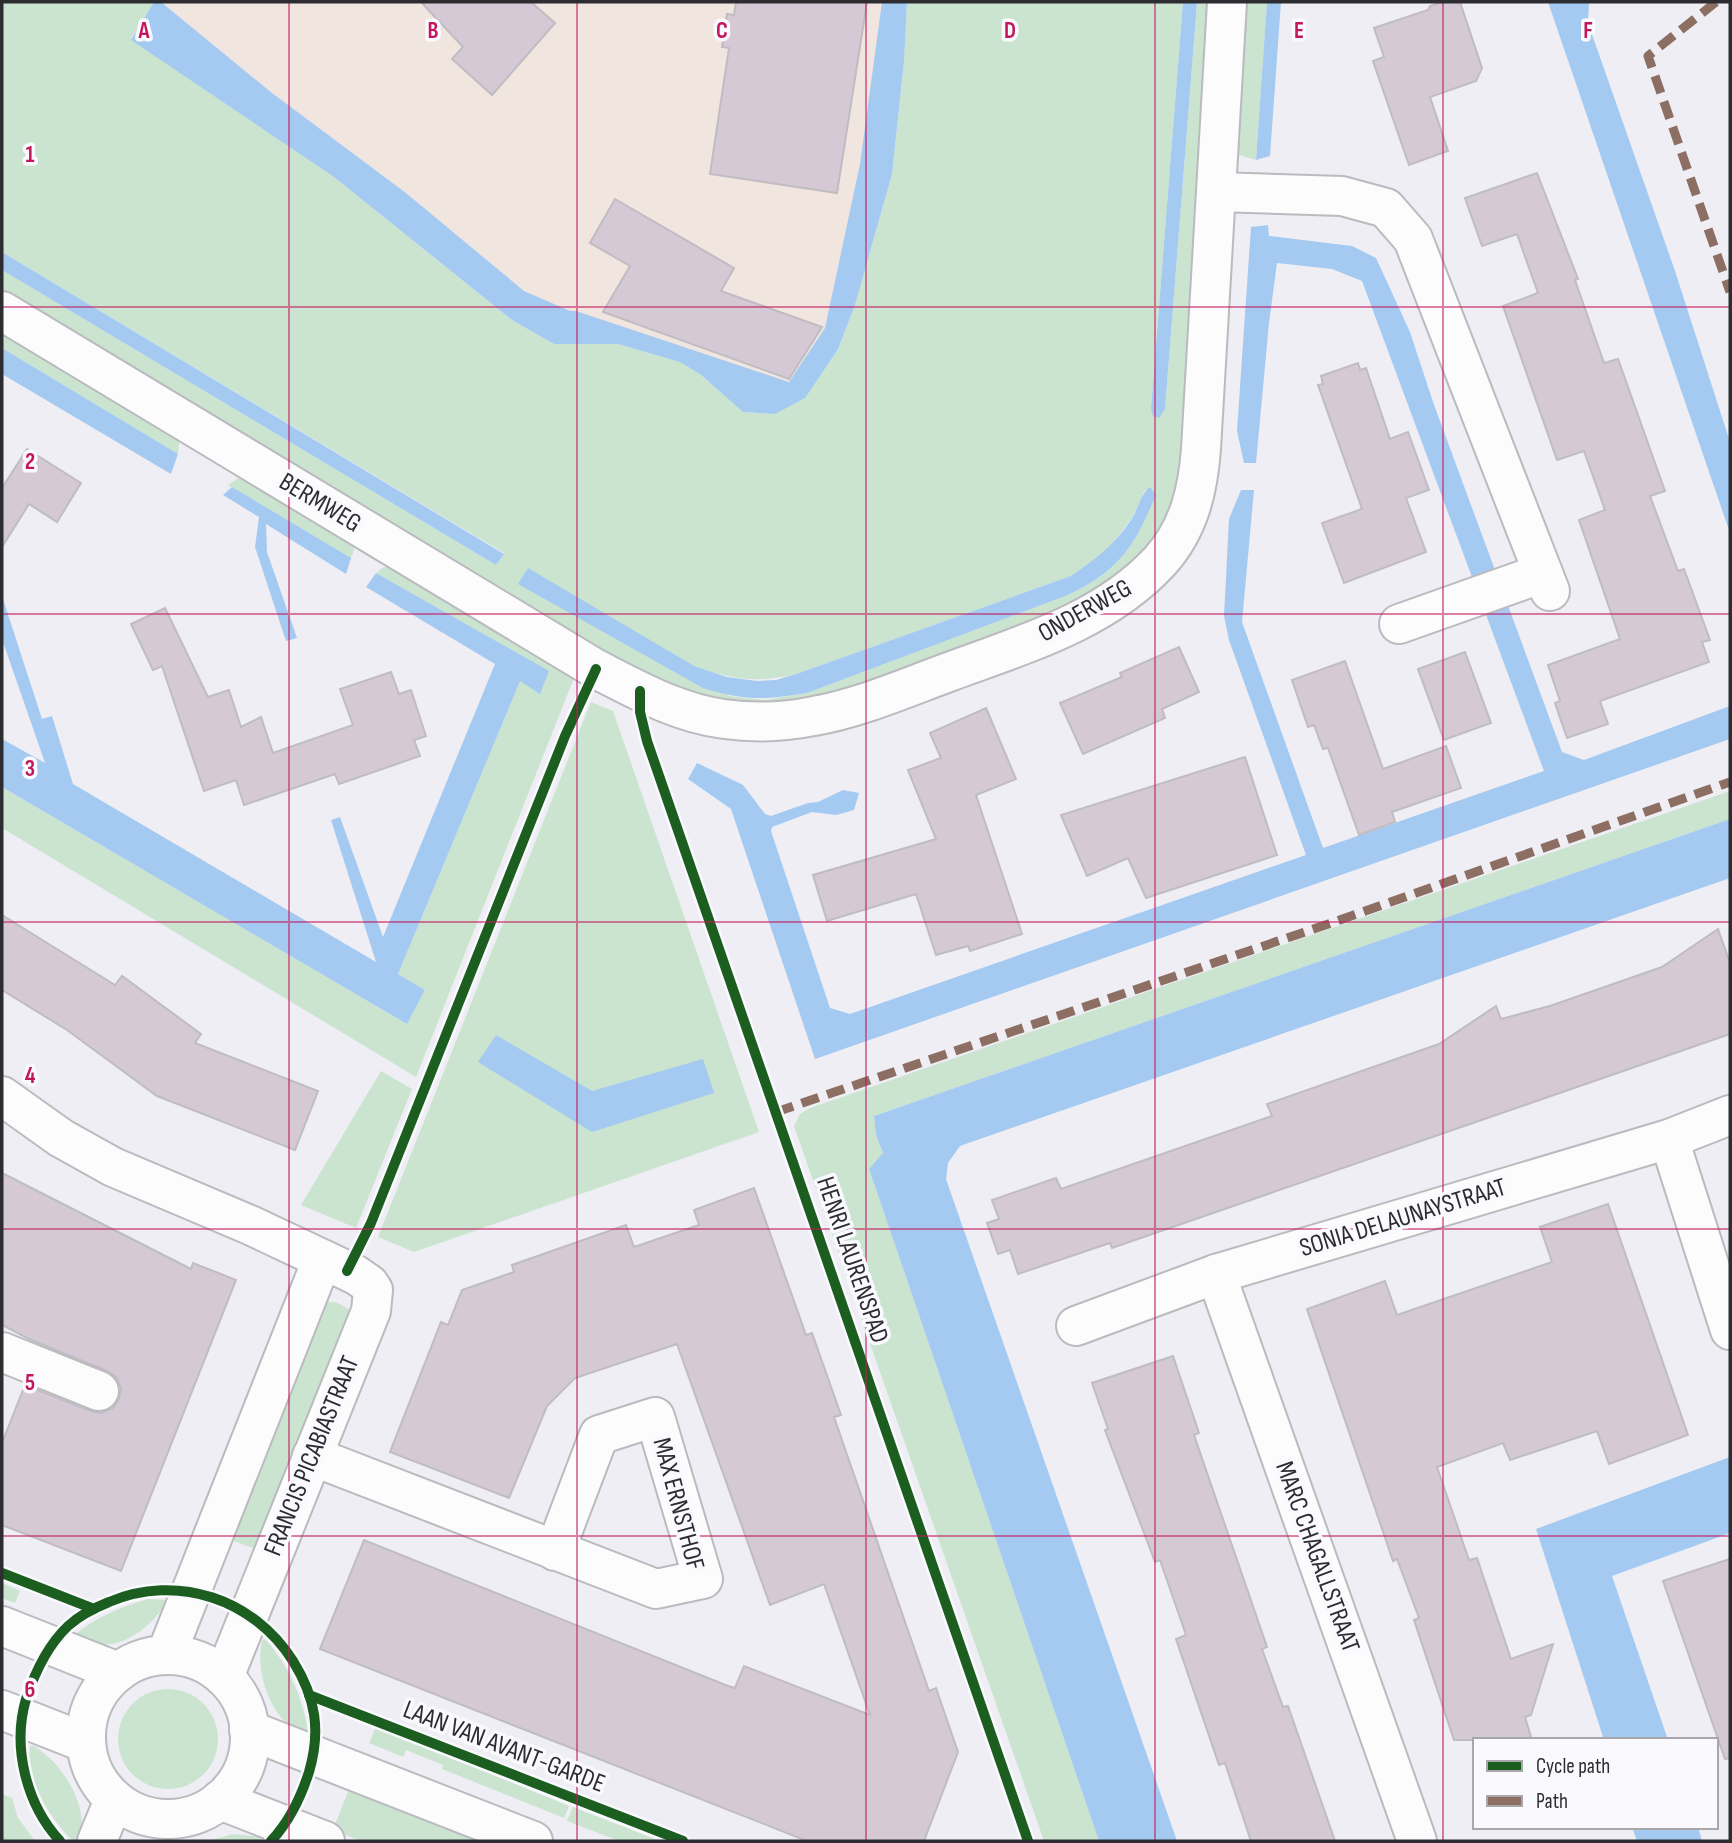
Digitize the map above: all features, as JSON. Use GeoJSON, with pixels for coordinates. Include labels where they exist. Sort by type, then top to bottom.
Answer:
{"type":"FeatureCollection","features":[{"type":"Feature","properties":{"kind":"street","name":"ONDERWEG"},"geometry":{"type":"LineString","coordinates":[[640,691],[684,710],[725,719],[781,721],[815,716],[892,693],[1055,632],[1084,618],[1147,574],[1174,543],[1196,494],[1201,449],[1227,2]]}},
{"type":"Feature","properties":{"kind":"street"},"geometry":{"type":"LineString","coordinates":[[1217,192],[1342,196],[1386,208],[1413,239],[1538,582],[1474,597],[1399,624]]}},
{"type":"Feature","properties":{"kind":"street","name":"BERMWEG"},"geometry":{"type":"LineString","coordinates":[[2,311],[596,669],[640,691]]}},
{"type":"Feature","properties":{"kind":"street","name":"FRANCIS PICABIASTRAAT"},"geometry":{"type":"LineString","coordinates":[[2,1096],[61,1138],[106,1164],[238,1219],[363,1279],[373,1290],[371,1311],[224,1677]]}},
{"type":"Feature","properties":{"kind":"street","name":"SONIA DELAUNAYSTRAAT"},"geometry":{"type":"LineString","coordinates":[[1076,1326],[1216,1274],[1669,1139],[1730,1115]]}},
{"type":"Feature","properties":{"kind":"street"},"geometry":{"type":"LineString","coordinates":[[1669,1139],[1730,1330]]}},
{"type":"Feature","properties":{"kind":"street"},"geometry":{"type":"LineString","coordinates":[[166,1655],[322,1260]]}},
{"type":"Feature","properties":{"kind":"street","name":"MARC CHAGALLSTRAAT"},"geometry":{"type":"LineString","coordinates":[[1216,1274],[1417,1841]]}},
{"type":"Feature","properties":{"kind":"street"},"geometry":{"type":"LineString","coordinates":[[2,1352],[99,1391]]}},
{"type":"Feature","properties":{"kind":"street","name":"MAX ERNSTHOF"},"geometry":{"type":"LineString","coordinates":[[312,1456],[555,1551],[656,1589],[703,1579],[655,1417],[599,1435],[555,1551]]}},
{"type":"Feature","properties":{"kind":"street"},"geometry":{"type":"LineString","coordinates":[[2,1626],[118,1672]]}},
{"type":"Feature","properties":{"kind":"street"},"geometry":{"type":"LineString","coordinates":[[166,1655],[186,1657],[224,1677],[240,1699],[246,1713],[250,1741],[244,1769],[230,1791],[172,1830],[161,1819],[136,1814],[105,1791],[92,1770],[86,1743],[88,1717],[98,1693],[118,1672],[143,1659],[166,1655]]}},
{"type":"Feature","properties":{"kind":"street"},"geometry":{"type":"LineString","coordinates":[[2,1710],[86,1743]]}},
{"type":"Feature","properties":{"kind":"street"},"geometry":{"type":"LineString","coordinates":[[249,1730],[533,1841]]}},
{"type":"Feature","properties":{"kind":"street"},"geometry":{"type":"LineString","coordinates":[[97,1841],[114,1800]]}},
{"type":"Feature","properties":{"kind":"street"},"geometry":{"type":"LineString","coordinates":[[220,1800],[324,1841]]}},
{"type":"Feature","properties":{"kind":"shaded area"},"geometry":{"type":"Polygon","coordinates":[[[161,2],[893,2],[843,300],[795,389],[599,331],[524,291],[406,193],[272,93],[161,2]]]}},
{"type":"Feature","properties":{"kind":"green space"},"geometry":{"type":"Polygon","coordinates":[[[2,2],[154,2],[131,39],[334,177],[512,320],[554,344],[618,344],[681,362],[700,374],[743,412],[775,414],[838,349],[855,305],[892,174],[904,61],[907,2],[1183,2],[1151,409],[1165,409],[1197,2],[1218,2],[1179,493],[1157,540],[1108,591],[843,699],[769,708],[675,693],[2,298],[2,270],[496,565],[504,553],[2,252],[2,2]],[[1145,490],[1132,518],[1104,554],[1071,576],[799,673],[771,679],[746,679],[694,666],[730,696],[765,700],[807,693],[1086,586],[1123,555],[1140,529],[1156,495],[1145,490]]]}},
{"type":"Feature","properties":{"kind":"green space"},"geometry":{"type":"Polygon","coordinates":[[[1239,2],[1267,2],[1256,160],[1236,154],[1239,2]]]}},
{"type":"Feature","properties":{"kind":"green space"},"geometry":{"type":"Polygon","coordinates":[[[2,324],[180,431],[178,454],[2,348],[2,324]]]}},
{"type":"Feature","properties":{"kind":"green space"},"geometry":{"type":"Polygon","coordinates":[[[243,475],[352,534],[354,550],[351,558],[228,485],[243,475]]]}},
{"type":"Feature","properties":{"kind":"green space"},"geometry":{"type":"Polygon","coordinates":[[[400,563],[576,667],[574,678],[416,1077],[2,828],[2,787],[407,1024],[425,990],[398,974],[520,680],[548,671],[376,573],[382,568],[400,563]]]}},
{"type":"Feature","properties":{"kind":"green space"},"geometry":{"type":"Polygon","coordinates":[[[591,702],[613,711],[759,1132],[414,1252],[378,1237],[591,702]]]}},
{"type":"Feature","properties":{"kind":"green space"},"geometry":{"type":"Polygon","coordinates":[[[1730,791],[1730,819],[874,1116],[876,1135],[883,1154],[869,1169],[1099,1841],[1044,1841],[794,1126],[800,1114],[810,1108],[1730,791]]]}},
{"type":"Feature","properties":{"kind":"green space"},"geometry":{"type":"Polygon","coordinates":[[[381,1071],[412,1089],[356,1228],[301,1205],[381,1071]]]}},
{"type":"Feature","properties":{"kind":"green space"},"geometry":{"type":"Polygon","coordinates":[[[326,1301],[338,1303],[350,1310],[351,1325],[260,1551],[227,1538],[326,1301]]]}},
{"type":"Feature","properties":{"kind":"green space"},"geometry":{"type":"Polygon","coordinates":[[[2,1583],[20,1591],[15,1603],[2,1598],[2,1583]]]}},
{"type":"Feature","properties":{"kind":"green space"},"geometry":{"type":"Polygon","coordinates":[[[147,1599],[166,1600],[167,1603],[154,1619],[129,1638],[109,1644],[72,1637],[107,1614],[147,1599]]]}},
{"type":"Feature","properties":{"kind":"green space"},"geometry":{"type":"Polygon","coordinates":[[[265,1639],[281,1660],[298,1694],[308,1732],[305,1735],[283,1719],[268,1695],[263,1681],[260,1653],[262,1640],[265,1639]]]}},
{"type":"Feature","properties":{"kind":"green space"},"geometry":{"type":"Polygon","coordinates":[[[168,1689],[187,1693],[203,1704],[214,1720],[218,1739],[214,1758],[203,1774],[187,1785],[168,1789],[149,1785],[133,1774],[122,1758],[118,1739],[122,1720],[133,1704],[149,1693],[168,1689]]]}},
{"type":"Feature","properties":{"kind":"green space"},"geometry":{"type":"Polygon","coordinates":[[[376,1727],[569,1806],[564,1818],[442,1769],[443,1765],[406,1750],[403,1757],[369,1743],[376,1727]]]}},
{"type":"Feature","properties":{"kind":"green space"},"geometry":{"type":"Polygon","coordinates":[[[30,1746],[34,1746],[55,1764],[71,1787],[81,1813],[81,1841],[73,1841],[64,1832],[41,1798],[32,1772],[30,1746]]]}},
{"type":"Feature","properties":{"kind":"green space"},"geometry":{"type":"Polygon","coordinates":[[[351,1784],[497,1841],[361,1841],[333,1830],[351,1784]]]}},
{"type":"Feature","properties":{"kind":"green space"},"geometry":{"type":"Polygon","coordinates":[[[2,1794],[12,1798],[18,1818],[35,1841],[2,1841],[2,1794]]]}},
{"type":"Feature","properties":{"kind":"green space"},"geometry":{"type":"Polygon","coordinates":[[[573,1807],[660,1841],[619,1841],[567,1821],[573,1807]]]}},
{"type":"Feature","properties":{"kind":"green space"},"geometry":{"type":"Polygon","coordinates":[[[233,1834],[261,1837],[260,1841],[208,1841],[233,1834]]]}},
{"type":"Feature","properties":{"kind":"water"},"geometry":{"type":"Polygon","coordinates":[[[154,2],[161,2],[272,93],[406,193],[524,291],[570,311],[789,382],[825,328],[860,164],[882,2],[907,2],[904,61],[892,174],[855,305],[838,349],[805,398],[775,414],[743,412],[700,374],[680,362],[618,344],[554,344],[512,320],[334,177],[131,40],[154,2]]]}},
{"type":"Feature","properties":{"kind":"water"},"geometry":{"type":"Polygon","coordinates":[[[1183,2],[1197,2],[1165,409],[1159,418],[1153,416],[1151,409],[1183,2]]]}},
{"type":"Feature","properties":{"kind":"water"},"geometry":{"type":"Polygon","coordinates":[[[1267,2],[1281,2],[1270,156],[1256,160],[1267,2]]]}},
{"type":"Feature","properties":{"kind":"water"},"geometry":{"type":"Polygon","coordinates":[[[1548,2],[1589,2],[1588,23],[1675,271],[1730,442],[1730,533],[1548,2]]]}},
{"type":"Feature","properties":{"kind":"water"},"geometry":{"type":"Polygon","coordinates":[[[1268,225],[1269,236],[1352,246],[1376,258],[1410,332],[1433,402],[1562,752],[1584,760],[1730,706],[1730,739],[815,1059],[731,809],[688,779],[697,763],[743,785],[765,814],[771,816],[818,802],[843,790],[859,793],[854,810],[836,815],[812,812],[772,827],[771,831],[830,1008],[850,1014],[1306,855],[1229,640],[1224,616],[1229,519],[1241,490],[1254,490],[1242,622],[1323,848],[1544,771],[1362,281],[1332,269],[1277,263],[1256,463],[1244,463],[1237,431],[1251,227],[1268,225]]]}},
{"type":"Feature","properties":{"kind":"water"},"geometry":{"type":"Polygon","coordinates":[[[2,252],[504,554],[496,565],[2,270],[2,252]]]}},
{"type":"Feature","properties":{"kind":"water"},"geometry":{"type":"Polygon","coordinates":[[[2,348],[178,454],[171,474],[2,374],[2,348]]]}},
{"type":"Feature","properties":{"kind":"water"},"geometry":{"type":"Polygon","coordinates":[[[232,487],[351,558],[346,574],[266,524],[267,552],[297,638],[286,641],[255,547],[259,517],[223,495],[232,487]]]}},
{"type":"Feature","properties":{"kind":"water"},"geometry":{"type":"Polygon","coordinates":[[[1150,487],[1156,495],[1132,543],[1113,566],[1086,586],[807,693],[767,698],[743,697],[703,688],[518,584],[528,568],[694,666],[727,677],[757,681],[776,680],[1071,576],[1118,537],[1150,487]]]}},
{"type":"Feature","properties":{"kind":"water"},"geometry":{"type":"Polygon","coordinates":[[[376,573],[549,671],[540,694],[520,681],[398,974],[425,990],[407,1024],[2,787],[2,739],[45,763],[2,639],[2,596],[42,719],[52,716],[73,784],[376,962],[331,820],[340,817],[383,937],[495,664],[366,587],[376,573]]]}},
{"type":"Feature","properties":{"kind":"water"},"geometry":{"type":"Polygon","coordinates":[[[1730,819],[1730,878],[960,1146],[948,1163],[946,1179],[1177,1841],[1099,1841],[869,1169],[883,1153],[876,1135],[874,1116],[1730,819]]]}},
{"type":"Feature","properties":{"kind":"water"},"geometry":{"type":"Polygon","coordinates":[[[496,1035],[592,1091],[703,1059],[714,1093],[592,1132],[478,1062],[496,1035]]]}},
{"type":"Feature","properties":{"kind":"water"},"geometry":{"type":"Polygon","coordinates":[[[1730,1457],[1730,1533],[1612,1576],[1667,1738],[1603,1738],[1536,1529],[1730,1457]]]}},
{"type":"Feature","properties":{"kind":"water"},"geometry":{"type":"Polygon","coordinates":[[[1633,1829],[1699,1829],[1702,1841],[1637,1841],[1633,1829]]]}},
{"type":"Feature","properties":{"kind":"building"},"geometry":{"type":"Polygon","coordinates":[[[421,2],[531,2],[555,23],[492,95],[452,59],[463,47],[421,2]]]}},
{"type":"Feature","properties":{"kind":"building"},"geometry":{"type":"Polygon","coordinates":[[[736,2],[867,2],[837,193],[710,174],[729,48],[722,47],[727,14],[734,15],[736,2]]]}},
{"type":"Feature","properties":{"kind":"building"},"geometry":{"type":"Polygon","coordinates":[[[1442,2],[1460,2],[1482,68],[1476,81],[1430,97],[1448,151],[1409,165],[1373,61],[1384,57],[1374,28],[1428,10],[1430,6],[1442,2]]]}},
{"type":"Feature","properties":{"kind":"building"},"geometry":{"type":"Polygon","coordinates":[[[1537,173],[1578,279],[1575,280],[1604,363],[1618,359],[1665,491],[1650,496],[1678,571],[1684,569],[1710,640],[1702,642],[1709,662],[1600,701],[1608,724],[1567,738],[1555,703],[1560,701],[1548,665],[1620,639],[1579,520],[1605,510],[1584,451],[1557,460],[1503,306],[1538,293],[1517,234],[1482,246],[1465,198],[1537,173]]]}},
{"type":"Feature","properties":{"kind":"building"},"geometry":{"type":"Polygon","coordinates":[[[615,199],[734,268],[721,291],[822,327],[789,379],[603,312],[630,266],[590,243],[615,199]]]}},
{"type":"Feature","properties":{"kind":"building"},"geometry":{"type":"Polygon","coordinates":[[[1358,363],[1360,370],[1366,368],[1390,439],[1408,432],[1429,490],[1406,498],[1426,552],[1344,583],[1322,523],[1362,509],[1318,385],[1323,384],[1321,376],[1358,363]]]}},
{"type":"Feature","properties":{"kind":"building"},"geometry":{"type":"Polygon","coordinates":[[[27,449],[81,483],[57,522],[29,504],[2,547],[2,488],[27,449]]]}},
{"type":"Feature","properties":{"kind":"building"},"geometry":{"type":"Polygon","coordinates":[[[165,608],[208,697],[229,690],[241,727],[261,717],[273,753],[353,725],[340,689],[391,672],[399,694],[411,690],[426,736],[414,740],[420,756],[339,784],[335,774],[244,805],[236,780],[204,791],[162,666],[153,670],[131,624],[165,608]]]}},
{"type":"Feature","properties":{"kind":"building"},"geometry":{"type":"Polygon","coordinates":[[[1179,647],[1199,692],[1162,709],[1165,718],[1083,754],[1060,703],[1122,677],[1120,673],[1179,647]]]}},
{"type":"Feature","properties":{"kind":"building"},"geometry":{"type":"Polygon","coordinates":[[[1465,652],[1491,723],[1444,740],[1418,669],[1465,652]]]}},
{"type":"Feature","properties":{"kind":"building"},"geometry":{"type":"Polygon","coordinates":[[[1345,661],[1383,769],[1446,746],[1461,788],[1392,812],[1395,822],[1359,835],[1328,748],[1323,749],[1314,725],[1308,727],[1292,680],[1345,661]]]}},
{"type":"Feature","properties":{"kind":"building"},"geometry":{"type":"Polygon","coordinates":[[[986,708],[1016,779],[976,795],[1022,934],[970,951],[968,946],[936,955],[916,894],[827,921],[813,875],[936,839],[908,770],[941,758],[930,733],[986,708]]]}},
{"type":"Feature","properties":{"kind":"building"},"geometry":{"type":"Polygon","coordinates":[[[1245,757],[1277,855],[1146,898],[1128,858],[1087,876],[1061,815],[1245,757]]]}},
{"type":"Feature","properties":{"kind":"building"},"geometry":{"type":"Polygon","coordinates":[[[2,915],[115,985],[122,976],[201,1034],[195,1043],[318,1091],[295,1150],[157,1096],[67,1030],[2,990],[2,915]]]}},
{"type":"Feature","properties":{"kind":"building"},"geometry":{"type":"Polygon","coordinates":[[[1718,929],[1730,963],[1730,1034],[1112,1248],[1110,1243],[1018,1274],[1010,1250],[998,1254],[987,1223],[999,1219],[992,1200],[1056,1178],[1061,1189],[1272,1116],[1267,1104],[1439,1044],[1496,1006],[1501,1019],[1550,1006],[1662,967],[1718,929]]]}},
{"type":"Feature","properties":{"kind":"building"},"geometry":{"type":"Polygon","coordinates":[[[2,1173],[191,1269],[193,1263],[236,1280],[121,1571],[2,1525],[2,1443],[25,1385],[101,1413],[113,1408],[121,1389],[117,1378],[107,1371],[31,1340],[2,1325],[2,1173]]]}},
{"type":"Feature","properties":{"kind":"building"},"geometry":{"type":"Polygon","coordinates":[[[754,1188],[806,1335],[812,1333],[841,1415],[834,1417],[929,1691],[936,1688],[958,1752],[924,1841],[807,1841],[320,1649],[364,1540],[728,1686],[735,1688],[744,1666],[870,1715],[824,1584],[770,1605],[677,1344],[575,1378],[547,1406],[509,1498],[390,1452],[441,1322],[448,1325],[462,1290],[514,1272],[512,1265],[626,1225],[634,1247],[699,1225],[694,1210],[754,1188]]]}},
{"type":"Feature","properties":{"kind":"building"},"geometry":{"type":"Polygon","coordinates":[[[1608,1204],[1688,1435],[1609,1464],[1597,1431],[1510,1460],[1503,1443],[1437,1467],[1469,1560],[1477,1558],[1511,1659],[1553,1644],[1531,1715],[1525,1717],[1531,1738],[1454,1740],[1414,1620],[1419,1618],[1397,1559],[1393,1561],[1307,1309],[1385,1281],[1397,1315],[1552,1262],[1540,1227],[1608,1204]]]}},
{"type":"Feature","properties":{"kind":"building"},"geometry":{"type":"Polygon","coordinates":[[[1173,1356],[1199,1433],[1194,1435],[1267,1647],[1262,1649],[1283,1707],[1288,1706],[1335,1841],[1251,1841],[1225,1763],[1219,1765],[1176,1639],[1186,1635],[1160,1560],[1155,1562],[1105,1430],[1108,1429],[1092,1383],[1173,1356]]]}},
{"type":"Feature","properties":{"kind":"building"},"geometry":{"type":"Polygon","coordinates":[[[1730,1559],[1730,1758],[1725,1759],[1663,1581],[1730,1559]]]}},
{"type":"Feature","properties":{"kind":"marked path"},"geometry":{"type":"LineString","coordinates":[[1716,2],[1648,56],[1730,292]]}},
{"type":"Feature","properties":{"kind":"marked path"},"geometry":{"type":"LineString","coordinates":[[776,1112],[1337,921],[1730,782]]}},
{"type":"Feature","properties":{"kind":"cycle path"},"geometry":{"type":"LineString","coordinates":[[347,1271],[371,1223],[565,736],[596,669]]}},
{"type":"Feature","properties":{"kind":"cycle path","name":"HENRI LAURENSPAD"},"geometry":{"type":"LineString","coordinates":[[640,691],[640,712],[647,741],[1028,1841]]}},
{"type":"Feature","properties":{"kind":"cycle path"},"geometry":{"type":"LineString","coordinates":[[2,1573],[94,1609]]}},
{"type":"Feature","properties":{"kind":"cycle path"},"geometry":{"type":"LineString","coordinates":[[60,1841],[38,1810],[25,1774],[22,1717],[33,1679],[54,1642],[77,1618],[109,1602],[161,1590],[212,1597],[236,1607],[277,1639],[293,1661],[307,1688],[314,1715],[313,1757],[298,1800],[271,1841]]}},
{"type":"Feature","properties":{"kind":"cycle path","name":"LAAN VAN AVANT-GARDE"},"geometry":{"type":"LineString","coordinates":[[309,1695],[683,1841]]}}]}
